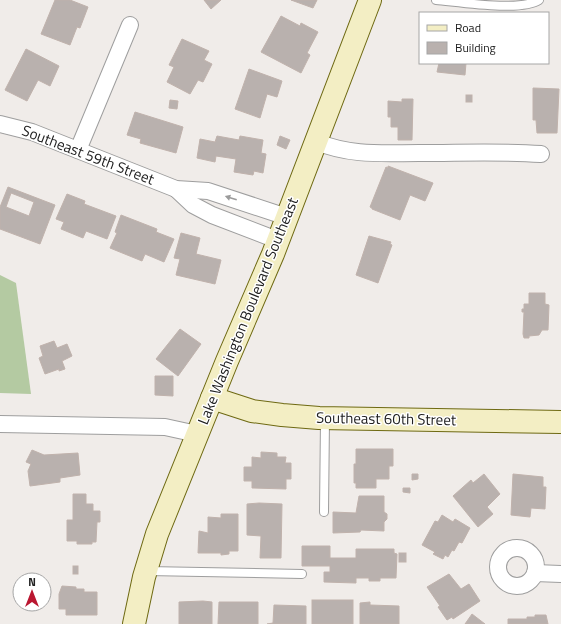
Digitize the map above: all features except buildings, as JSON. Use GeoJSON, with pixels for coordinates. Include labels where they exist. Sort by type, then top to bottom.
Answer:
{"type":"FeatureCollection","features":[{"type":"Feature","properties":{"kind":"main road","name":"Lake Washington Boulevard Southeast"},"geometry":{"type":"LineString","coordinates":[[134,624],[146,571],[157,534],[317,142],[370,0]]}},
{"type":"Feature","properties":{"kind":"main road","name":"Southeast 60th Street"},"geometry":{"type":"LineString","coordinates":[[212,398],[252,411],[282,416],[561,422]]}},
{"type":"Feature","properties":{"kind":"street"},"geometry":{"type":"LineString","coordinates":[[78,150],[130,25]]}},
{"type":"Feature","properties":{"kind":"street","name":"Southeast 59th Street"},"geometry":{"type":"LineString","coordinates":[[0,124],[32,132],[176,189],[208,191],[287,217]]}},
{"type":"Feature","properties":{"kind":"street"},"geometry":{"type":"LineString","coordinates":[[317,142],[340,150],[369,154],[516,152],[541,154]]}},
{"type":"Feature","properties":{"kind":"street","name":"Southeast 59th Street"},"geometry":{"type":"LineString","coordinates":[[176,189],[193,205],[212,215],[277,240]]}},
{"type":"Feature","properties":{"kind":"street"},"geometry":{"type":"LineString","coordinates":[[0,424],[165,427],[197,434]]}},
{"type":"Feature","properties":{"kind":"street"},"geometry":{"type":"LineString","coordinates":[[535,573],[561,574]]}},
{"type":"Feature","properties":{"kind":"lane"},"geometry":{"type":"LineString","coordinates":[[436,0],[506,6],[534,3],[538,0]]}},
{"type":"Feature","properties":{"kind":"lane"},"geometry":{"type":"LineString","coordinates":[[324,512],[325,418]]}},
{"type":"Feature","properties":{"kind":"lane"},"geometry":{"type":"LineString","coordinates":[[146,571],[302,574]]}},
{"type":"Feature","properties":{"kind":"green space"},"geometry":{"type":"Polygon","coordinates":[[[0,275],[16,283],[31,394],[0,393],[0,275]]]}}]}
